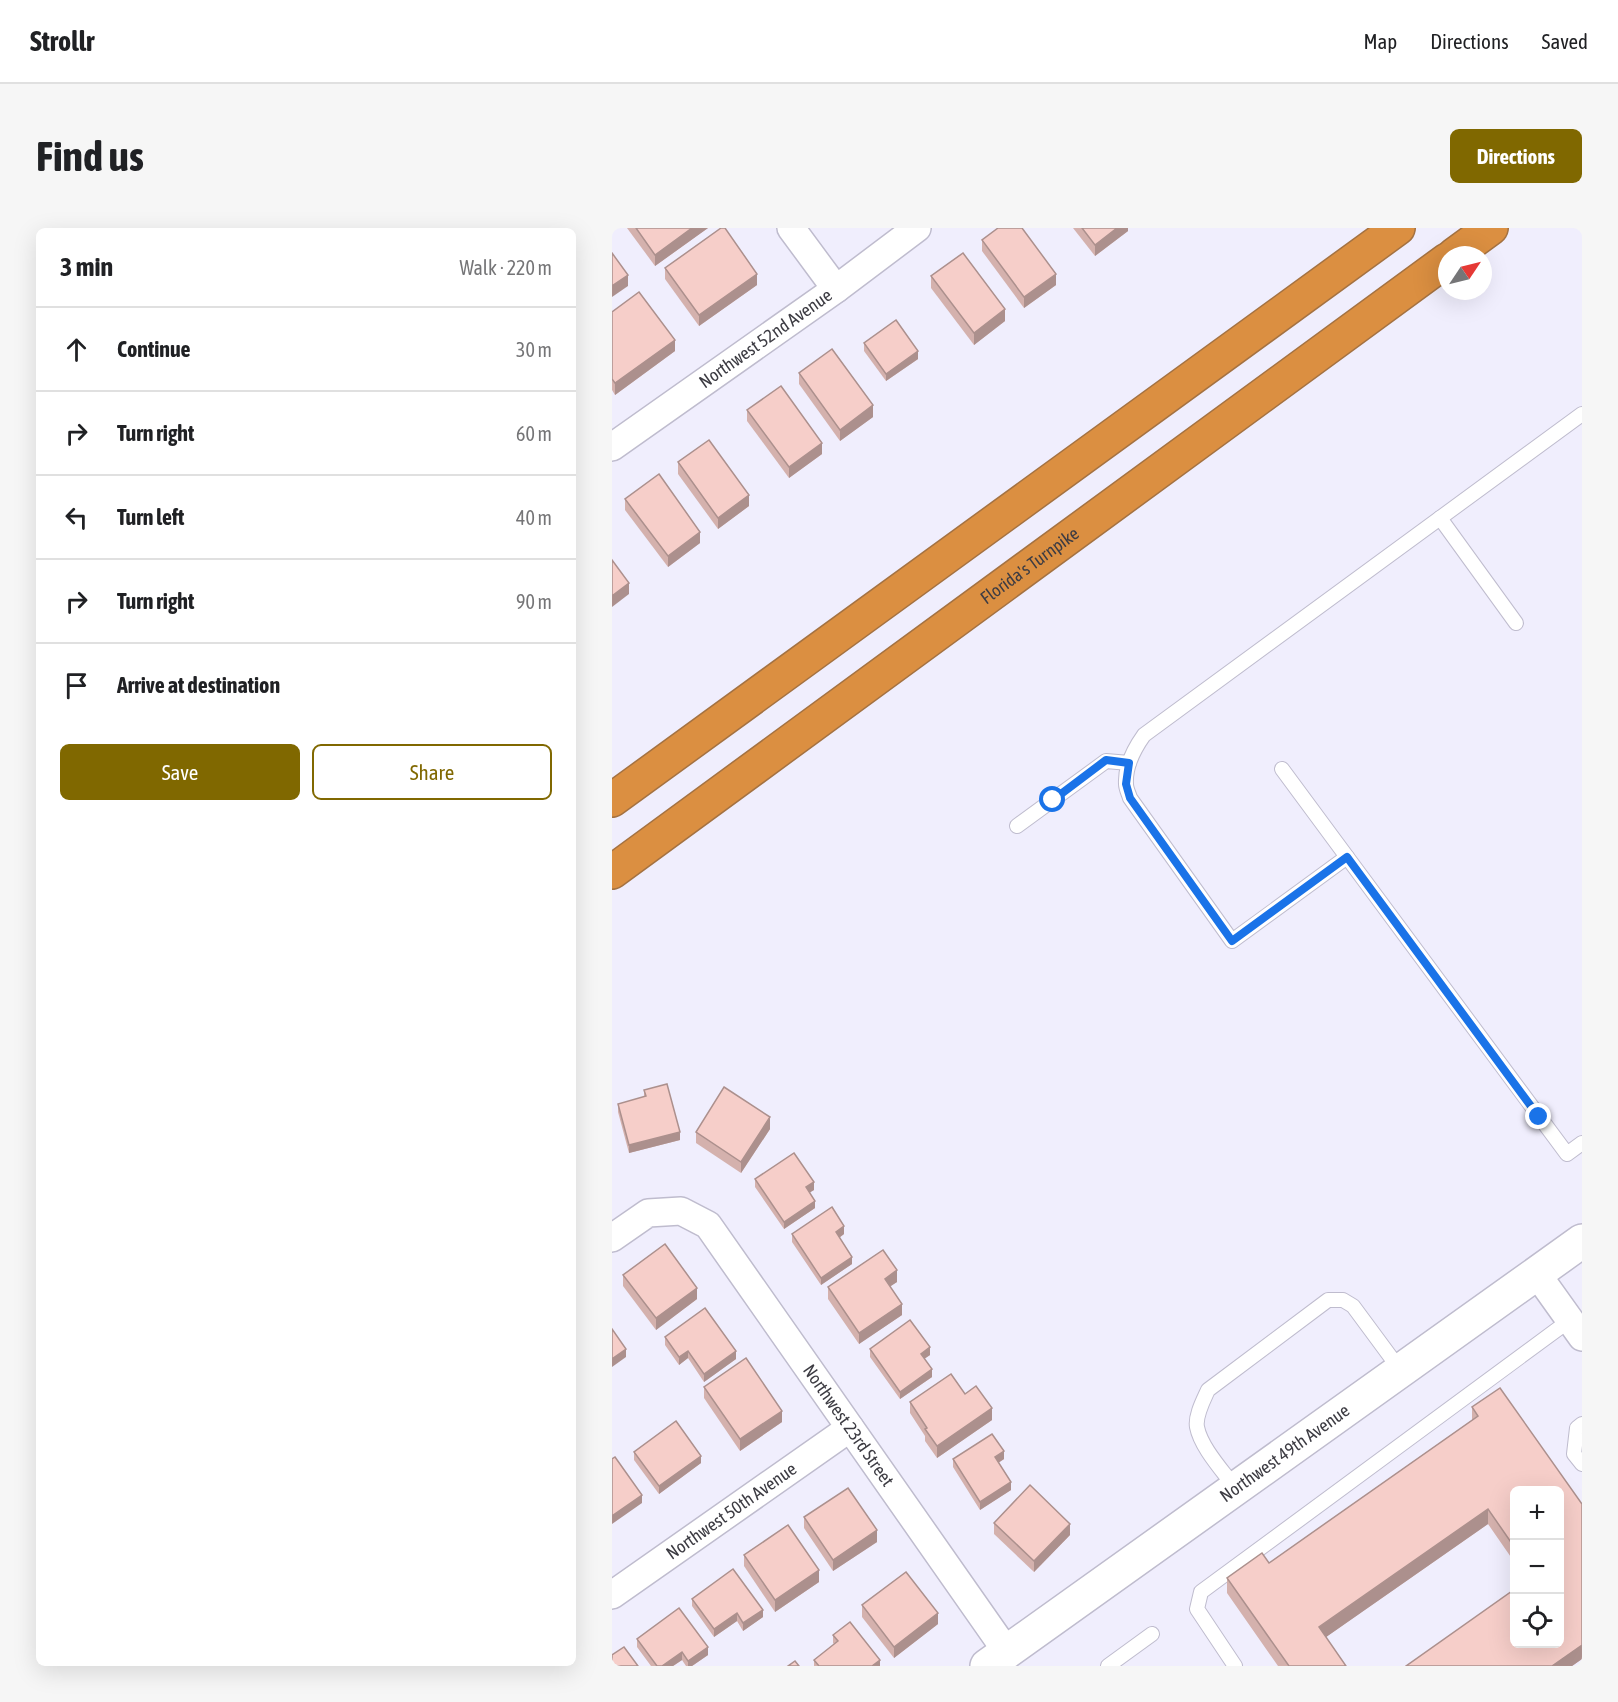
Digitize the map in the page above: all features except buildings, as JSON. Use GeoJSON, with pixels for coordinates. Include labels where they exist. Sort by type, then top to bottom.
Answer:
{"type":"FeatureCollection","features":[{"type":"Feature","properties":{"kind":"highway"},"geometry":{"type":"LineString","coordinates":[[612,800],[1398,228]]}},
{"type":"Feature","properties":{"kind":"highway"},"geometry":{"type":"LineString","coordinates":[[1466,246],[1491,228]]}},
{"type":"Feature","properties":{"kind":"highway","name":"Florida's Turnpike"},"geometry":{"type":"LineString","coordinates":[[612,872],[1438,267]]}},
{"type":"Feature","properties":{"kind":"street"},"geometry":{"type":"LineString","coordinates":[[791,228],[836,289]]}},
{"type":"Feature","properties":{"kind":"street","name":"Northwest 52nd Avenue"},"geometry":{"type":"LineString","coordinates":[[612,447],[836,289],[917,228]]}},
{"type":"Feature","properties":{"kind":"street","name":"Northwest 23rd Street"},"geometry":{"type":"LineString","coordinates":[[612,1238],[648,1213],[681,1211],[708,1225],[850,1428],[998,1659]]}},
{"type":"Feature","properties":{"kind":"street","name":"Northwest 49th Avenue"},"geometry":{"type":"LineString","coordinates":[[998,1659],[1582,1241]]}},
{"type":"Feature","properties":{"kind":"street"},"geometry":{"type":"LineString","coordinates":[[1537,1274],[1576,1328]]}},
{"type":"Feature","properties":{"kind":"street","name":"Northwest 50th Avenue"},"geometry":{"type":"LineString","coordinates":[[612,1595],[850,1428]]}},
{"type":"Feature","properties":{"kind":"lane"},"geometry":{"type":"LineString","coordinates":[[1347,857],[1232,941],[1130,798],[1126,784],[1129,763],[1137,745],[1144,735],[1582,414]]}},
{"type":"Feature","properties":{"kind":"lane"},"geometry":{"type":"LineString","coordinates":[[1440,518],[1516,623]]}},
{"type":"Feature","properties":{"kind":"lane"},"geometry":{"type":"LineString","coordinates":[[1017,826],[1106,760],[1129,763]]}},
{"type":"Feature","properties":{"kind":"lane"},"geometry":{"type":"LineString","coordinates":[[1282,769],[1567,1154],[1582,1143]]}},
{"type":"Feature","properties":{"kind":"lane"},"geometry":{"type":"LineString","coordinates":[[1236,1489],[1203,1444],[1196,1426],[1208,1390],[1328,1300],[1343,1300],[1353,1306],[1401,1371]]}},
{"type":"Feature","properties":{"kind":"lane"},"geometry":{"type":"LineString","coordinates":[[1235,1666],[1197,1609],[1201,1592],[1576,1328]]}},
{"type":"Feature","properties":{"kind":"lane"},"geometry":{"type":"LineString","coordinates":[[1582,1424],[1577,1428],[1574,1454],[1582,1464]]}},
{"type":"Feature","properties":{"kind":"lane"},"geometry":{"type":"LineString","coordinates":[[1108,1666],[1152,1634]]}},
{"type":"Feature","properties":{"kind":"route"},"geometry":{"type":"LineString","coordinates":[[1053,800],[1106,760],[1129,763],[1126,784],[1130,798],[1232,941],[1347,857],[1539,1117]]}}]}
